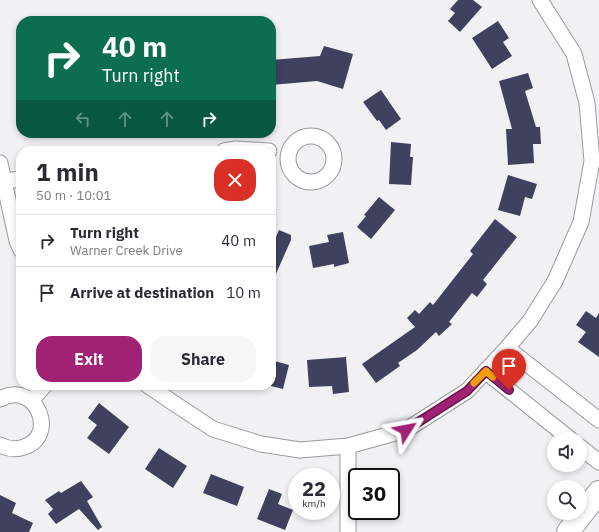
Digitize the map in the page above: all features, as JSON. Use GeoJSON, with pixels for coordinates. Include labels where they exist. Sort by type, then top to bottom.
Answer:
{"type":"FeatureCollection","features":[{"type":"Feature","properties":{"kind":"main road"},"geometry":{"type":"LineString","coordinates":[[568,532],[599,492]]}},
{"type":"Feature","properties":{"kind":"street"},"geometry":{"type":"LineString","coordinates":[[155,390],[213,429],[261,444],[300,450],[348,446],[406,430],[467,391],[530,321],[558,275],[581,222],[592,161],[588,103],[574,54],[540,0]]}},
{"type":"Feature","properties":{"kind":"street"},"geometry":{"type":"LineString","coordinates":[[276,152],[287,154]]}},
{"type":"Feature","properties":{"kind":"street"},"geometry":{"type":"LineString","coordinates":[[0,162],[16,236]]}},
{"type":"Feature","properties":{"kind":"street"},"geometry":{"type":"LineString","coordinates":[[4,181],[16,180]]}},
{"type":"Feature","properties":{"kind":"street"},"geometry":{"type":"LineString","coordinates":[[507,348],[599,420]]}},
{"type":"Feature","properties":{"kind":"street"},"geometry":{"type":"LineString","coordinates":[[486,371],[561,432]]}},
{"type":"Feature","properties":{"kind":"street"},"geometry":{"type":"LineString","coordinates":[[31,401],[41,390]]}},
{"type":"Feature","properties":{"kind":"street"},"geometry":{"type":"LineString","coordinates":[[0,399],[5,396],[23,396],[38,408],[42,425],[39,434],[34,441],[27,446],[19,449],[10,449],[0,445]]}},
{"type":"Feature","properties":{"kind":"street"},"geometry":{"type":"LineString","coordinates":[[348,446],[348,532]]}},
{"type":"Feature","properties":{"kind":"street"},"geometry":{"type":"LineString","coordinates":[[587,453],[599,462]]}},
{"type":"Feature","properties":{"kind":"building"},"geometry":{"type":"Polygon","coordinates":[[[458,0],[473,0],[482,7],[460,32],[448,21],[455,13],[450,9],[458,0]]]}},
{"type":"Feature","properties":{"kind":"building"},"geometry":{"type":"Polygon","coordinates":[[[498,21],[509,38],[503,42],[512,56],[492,69],[472,38],[498,21]]]}},
{"type":"Feature","properties":{"kind":"building"},"geometry":{"type":"Polygon","coordinates":[[[324,46],[353,54],[343,89],[317,81],[276,85],[276,60],[320,56],[324,46]]]}},
{"type":"Feature","properties":{"kind":"building"},"geometry":{"type":"Polygon","coordinates":[[[528,73],[533,88],[525,91],[536,127],[540,127],[541,144],[533,144],[534,163],[508,165],[506,129],[512,129],[499,81],[528,73]]]}},
{"type":"Feature","properties":{"kind":"building"},"geometry":{"type":"Polygon","coordinates":[[[381,90],[401,119],[386,130],[379,120],[377,121],[363,102],[381,90]]]}},
{"type":"Feature","properties":{"kind":"building"},"geometry":{"type":"Polygon","coordinates":[[[391,142],[411,144],[410,157],[413,157],[411,185],[389,184],[391,142]]]}},
{"type":"Feature","properties":{"kind":"building"},"geometry":{"type":"Polygon","coordinates":[[[508,175],[537,184],[532,199],[525,197],[520,216],[498,210],[508,175]]]}},
{"type":"Feature","properties":{"kind":"building"},"geometry":{"type":"Polygon","coordinates":[[[379,197],[395,210],[371,239],[357,227],[366,216],[364,215],[379,197]]]}},
{"type":"Feature","properties":{"kind":"building"},"geometry":{"type":"Polygon","coordinates":[[[495,219],[517,237],[483,280],[487,284],[477,297],[472,293],[449,322],[452,324],[439,336],[436,332],[417,350],[398,363],[400,366],[376,383],[362,364],[415,327],[407,318],[415,310],[419,314],[430,302],[433,305],[473,254],[470,251],[495,219]]]}},
{"type":"Feature","properties":{"kind":"building"},"geometry":{"type":"Polygon","coordinates":[[[279,230],[291,235],[291,240],[276,274],[276,237],[279,230]]]}},
{"type":"Feature","properties":{"kind":"building"},"geometry":{"type":"Polygon","coordinates":[[[343,232],[349,263],[334,267],[334,264],[313,268],[309,246],[329,242],[327,235],[343,232]]]}},
{"type":"Feature","properties":{"kind":"building"},"geometry":{"type":"Polygon","coordinates":[[[586,311],[596,318],[599,313],[599,357],[578,342],[586,332],[576,325],[586,311]]]}},
{"type":"Feature","properties":{"kind":"building"},"geometry":{"type":"Polygon","coordinates":[[[346,357],[349,392],[333,394],[332,386],[309,387],[307,360],[346,357]]]}},
{"type":"Feature","properties":{"kind":"building"},"geometry":{"type":"Polygon","coordinates":[[[276,361],[289,365],[283,389],[276,387],[276,361]]]}},
{"type":"Feature","properties":{"kind":"building"},"geometry":{"type":"Polygon","coordinates":[[[99,403],[129,427],[109,454],[87,438],[97,425],[88,418],[99,403]]]}},
{"type":"Feature","properties":{"kind":"building"},"geometry":{"type":"Polygon","coordinates":[[[159,448],[187,466],[173,488],[145,469],[159,448]]]}},
{"type":"Feature","properties":{"kind":"building"},"geometry":{"type":"Polygon","coordinates":[[[211,474],[244,487],[237,506],[203,493],[211,474]]]}},
{"type":"Feature","properties":{"kind":"building"},"geometry":{"type":"Polygon","coordinates":[[[81,481],[93,497],[87,501],[102,527],[98,530],[79,509],[56,524],[48,514],[53,509],[45,500],[59,491],[61,493],[81,481]]]}},
{"type":"Feature","properties":{"kind":"building"},"geometry":{"type":"Polygon","coordinates":[[[269,489],[282,494],[278,504],[288,508],[289,520],[285,530],[257,519],[269,489]]]}},
{"type":"Feature","properties":{"kind":"building"},"geometry":{"type":"Polygon","coordinates":[[[0,495],[16,503],[12,513],[33,523],[29,532],[0,532],[0,495]]]}},
{"type":"Feature","properties":{"kind":"slow traffic"},"geometry":{"type":"LineString","coordinates":[[474,383],[486,371],[493,377]]}},
{"type":"Feature","properties":{"kind":"route"},"geometry":{"type":"LineString","coordinates":[[406,430],[467,391],[486,371],[509,390]]}}]}
